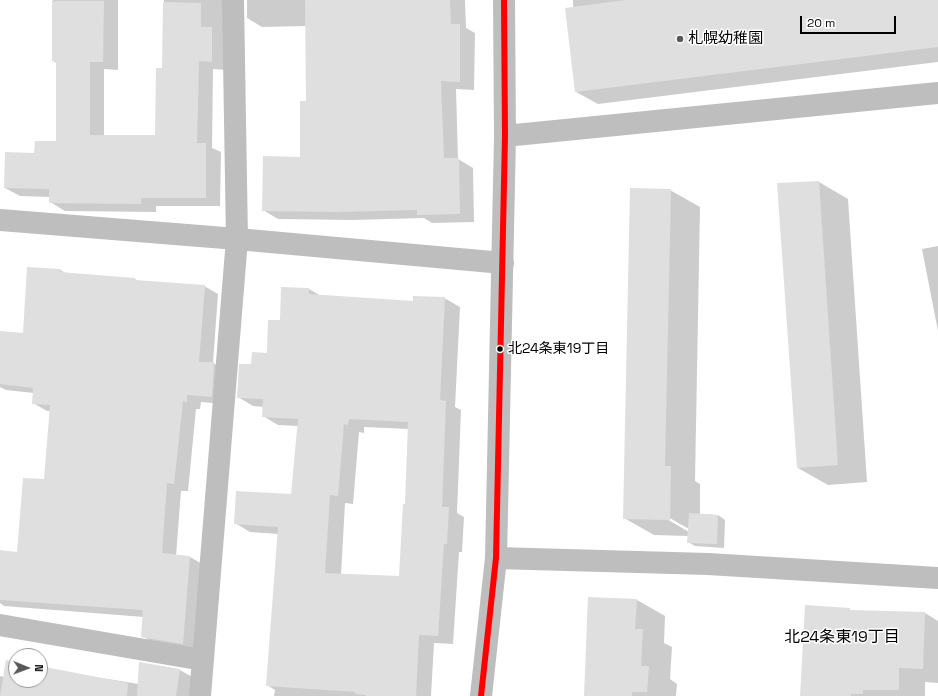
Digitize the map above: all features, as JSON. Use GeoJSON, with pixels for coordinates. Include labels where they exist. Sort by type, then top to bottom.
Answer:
{"type":"FeatureCollection","features":[{"type":"Feature","properties":{"kind":"street"},"geometry":{"type":"LineString","coordinates":[[200,696],[237,239],[233,0]]}},
{"type":"Feature","properties":{"kind":"street"},"geometry":{"type":"LineString","coordinates":[[481,696],[496,558],[505,136],[504,0]]}},
{"type":"Feature","properties":{"kind":"street"},"geometry":{"type":"LineString","coordinates":[[505,136],[938,93]]}},
{"type":"Feature","properties":{"kind":"street"},"geometry":{"type":"LineString","coordinates":[[0,220],[237,239],[503,263]]}},
{"type":"Feature","properties":{"kind":"street"},"geometry":{"type":"LineString","coordinates":[[496,558],[708,564],[938,578]]}},
{"type":"Feature","properties":{"kind":"street"},"geometry":{"type":"LineString","coordinates":[[0,625],[203,660]]}},
{"type":"Feature","properties":{"kind":"building"},"geometry":{"type":"Polygon","coordinates":[[[305,0],[450,0],[451,24],[460,24],[460,82],[441,81],[444,158],[459,158],[460,214],[417,215],[417,210],[337,212],[262,211],[263,156],[300,157],[300,101],[306,101],[305,0]]]}},
{"type":"Feature","properties":{"kind":"building","name":"札幌幼稚園"},"geometry":{"type":"Polygon","coordinates":[[[626,0],[938,0],[938,47],[575,92],[565,8],[626,0]]]}},
{"type":"Feature","properties":{"kind":"building"},"geometry":{"type":"Polygon","coordinates":[[[52,1],[104,1],[103,62],[90,62],[90,135],[155,135],[156,68],[162,68],[163,2],[201,3],[201,27],[212,27],[212,62],[199,61],[197,143],[206,143],[206,198],[141,198],[141,204],[49,203],[49,189],[4,188],[5,152],[34,153],[35,141],[56,141],[56,61],[52,61],[52,1]]]}},
{"type":"Feature","properties":{"kind":"building"},"geometry":{"type":"Polygon","coordinates":[[[819,181],[838,465],[797,468],[777,183],[819,181]]]}},
{"type":"Feature","properties":{"kind":"building"},"geometry":{"type":"Polygon","coordinates":[[[630,188],[671,189],[665,466],[671,466],[670,520],[623,519],[630,188]]]}},
{"type":"Feature","properties":{"kind":"building"},"geometry":{"type":"Polygon","coordinates":[[[27,267],[61,269],[60,272],[135,278],[135,280],[205,285],[199,362],[214,362],[212,397],[187,395],[187,402],[183,401],[174,484],[167,483],[162,553],[190,556],[183,644],[141,637],[143,610],[0,600],[0,550],[17,552],[23,478],[44,479],[50,405],[32,404],[33,388],[0,384],[0,331],[23,333],[27,267]]]}},
{"type":"Feature","properties":{"kind":"building"},"geometry":{"type":"Polygon","coordinates":[[[281,287],[309,288],[309,294],[413,301],[413,296],[445,297],[440,400],[446,401],[442,507],[449,507],[447,544],[444,544],[438,636],[419,635],[416,696],[366,696],[355,694],[356,692],[266,686],[278,527],[234,524],[236,491],[291,494],[298,419],[262,417],[263,399],[237,398],[239,364],[251,364],[252,352],[267,353],[268,320],[280,320],[281,287]],[[349,419],[348,425],[344,424],[338,496],[330,495],[325,573],[399,576],[403,504],[405,504],[408,422],[349,419]]]}},
{"type":"Feature","properties":{"kind":"building"},"geometry":{"type":"Polygon","coordinates":[[[689,513],[718,515],[717,544],[687,543],[689,513]]]}},
{"type":"Feature","properties":{"kind":"building"},"geometry":{"type":"Polygon","coordinates":[[[588,597],[637,599],[635,629],[643,629],[641,666],[649,666],[647,692],[632,692],[632,696],[584,696],[588,597]]]}},
{"type":"Feature","properties":{"kind":"building"},"geometry":{"type":"Polygon","coordinates":[[[805,605],[850,608],[850,610],[925,612],[923,669],[899,668],[899,690],[863,690],[863,694],[851,694],[851,696],[800,696],[805,605]]]}},
{"type":"Feature","properties":{"kind":"building"},"geometry":{"type":"Polygon","coordinates":[[[6,660],[8,660],[8,688],[48,688],[48,668],[128,683],[127,696],[0,696],[6,660]]]}},
{"type":"Feature","properties":{"kind":"building"},"geometry":{"type":"Polygon","coordinates":[[[139,662],[180,669],[176,696],[137,696],[139,662]]]}},
{"type":"Feature","properties":{"kind":"transit line"},"geometry":{"type":"LineString","coordinates":[[481,696],[496,558],[505,136],[504,0]]}},
{"type":"Feature","properties":{"kind":"place","name":"札幌幼稚園"},"geometry":{"type":"Point","coordinates":[680,39]}},
{"type":"Feature","properties":{"kind":"place","name":"北24条東19丁目"},"geometry":{"type":"Point","coordinates":[500,349]}},
{"type":"Feature","properties":{"kind":"district","name":"北24条東19丁目"},"geometry":{"type":"Point","coordinates":[842,638]}}]}
